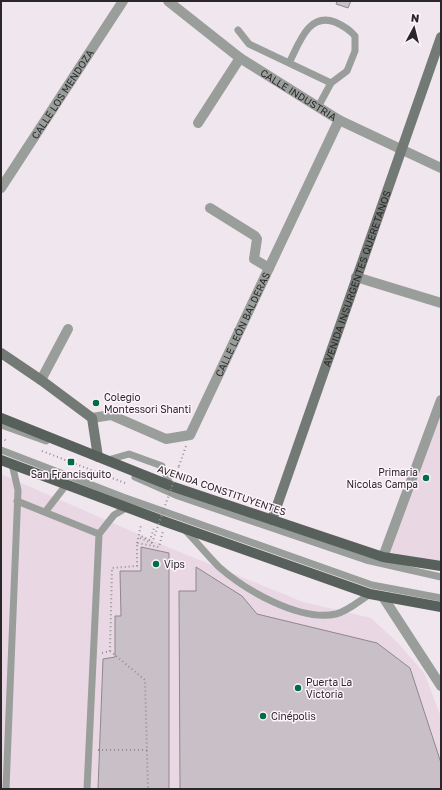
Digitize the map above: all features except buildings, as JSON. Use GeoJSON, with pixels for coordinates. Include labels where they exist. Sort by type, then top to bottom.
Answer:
{"type":"FeatureCollection","features":[{"type":"Feature","properties":{"kind":"main road","name":"AVENIDA CONSTITUYENTES"},"geometry":{"type":"LineString","coordinates":[[1,418],[270,524],[383,557],[441,566]]}},
{"type":"Feature","properties":{"kind":"main road"},"geometry":{"type":"LineString","coordinates":[[1,460],[126,508],[370,594],[441,607]]}},
{"type":"Feature","properties":{"kind":"street","name":"CALLE LOS MENDOZA"},"geometry":{"type":"LineString","coordinates":[[1,188],[123,1]]}},
{"type":"Feature","properties":{"kind":"street","name":"CALLE INDUSTRIA"},"geometry":{"type":"LineString","coordinates":[[168,1],[240,58],[339,120],[441,168]]}},
{"type":"Feature","properties":{"kind":"street","name":"AVENIDA INSURGENTES QUERETANOS"},"geometry":{"type":"LineString","coordinates":[[270,524],[400,150],[441,37]]}},
{"type":"Feature","properties":{"kind":"street"},"geometry":{"type":"LineString","coordinates":[[198,123],[240,58]]}},
{"type":"Feature","properties":{"kind":"street","name":"CALLE LEÓN BALDERAS"},"geometry":{"type":"LineString","coordinates":[[92,418],[111,415],[166,439],[190,435],[339,120]]}},
{"type":"Feature","properties":{"kind":"street"},"geometry":{"type":"LineString","coordinates":[[210,208],[255,236],[257,239],[254,259],[269,268]]}},
{"type":"Feature","properties":{"kind":"street"},"geometry":{"type":"LineString","coordinates":[[356,277],[441,303]]}},
{"type":"Feature","properties":{"kind":"street"},"geometry":{"type":"LineString","coordinates":[[41,380],[68,329]]}},
{"type":"Feature","properties":{"kind":"street"},"geometry":{"type":"LineString","coordinates":[[1,353],[41,380],[92,418],[103,458]]}},
{"type":"Feature","properties":{"kind":"street"},"geometry":{"type":"LineString","coordinates":[[383,557],[441,400]]}},
{"type":"Feature","properties":{"kind":"street"},"geometry":{"type":"LineString","coordinates":[[383,597],[441,686]]}},
{"type":"Feature","properties":{"kind":"lane"},"geometry":{"type":"LineString","coordinates":[[289,63],[305,32],[314,22],[326,19],[347,27],[355,36],[355,51],[347,71],[332,83],[318,107]]}},
{"type":"Feature","properties":{"kind":"lane"},"geometry":{"type":"LineString","coordinates":[[238,30],[249,44],[332,83]]}},
{"type":"Feature","properties":{"kind":"lane"},"geometry":{"type":"LineString","coordinates":[[1,425],[106,463],[178,496],[270,524],[366,560],[441,577]]}},
{"type":"Feature","properties":{"kind":"lane"},"geometry":{"type":"LineString","coordinates":[[1,450],[123,497],[372,585],[441,598]]}},
{"type":"Feature","properties":{"kind":"lane"},"geometry":{"type":"LineString","coordinates":[[103,458],[129,454],[162,466],[171,486]]}},
{"type":"Feature","properties":{"kind":"lane"},"geometry":{"type":"LineString","coordinates":[[6,789],[18,501],[18,490],[12,464]]}},
{"type":"Feature","properties":{"kind":"lane"},"geometry":{"type":"LineString","coordinates":[[46,511],[66,485]]}},
{"type":"Feature","properties":{"kind":"lane"},"geometry":{"type":"LineString","coordinates":[[18,501],[46,511],[99,534]]}},
{"type":"Feature","properties":{"kind":"lane"},"geometry":{"type":"LineString","coordinates":[[87,789],[99,534],[114,515],[126,508]]}},
{"type":"Feature","properties":{"kind":"lane"},"geometry":{"type":"LineString","coordinates":[[184,529],[220,567],[270,600],[295,611],[314,615],[336,614],[347,609],[370,594]]}},
{"type":"Feature","properties":{"kind":"path"},"geometry":{"type":"LineString","coordinates":[[150,540],[141,536],[140,538],[152,543],[187,443]]}},
{"type":"Feature","properties":{"kind":"path"},"geometry":{"type":"LineString","coordinates":[[38,449],[125,483]]}},
{"type":"Feature","properties":{"kind":"path"},"geometry":{"type":"LineString","coordinates":[[110,651],[112,568],[137,566],[137,543],[145,514]]}},
{"type":"Feature","properties":{"kind":"path"},"geometry":{"type":"LineString","coordinates":[[137,543],[159,547],[166,522]]}},
{"type":"Feature","properties":{"kind":"path"},"geometry":{"type":"LineString","coordinates":[[93,655],[110,651]]}},
{"type":"Feature","properties":{"kind":"path"},"geometry":{"type":"LineString","coordinates":[[110,651],[145,680],[148,789]]}},
{"type":"Feature","properties":{"kind":"path"},"geometry":{"type":"LineString","coordinates":[[88,750],[147,750]]}},
{"type":"Feature","properties":{"kind":"shaded area","name":"Primaria Nicolas Campa"},"geometry":{"type":"Polygon","coordinates":[[[441,400],[441,566],[383,557],[441,400]]]}},
{"type":"Feature","properties":{"kind":"shaded area"},"geometry":{"type":"Polygon","coordinates":[[[1,474],[170,548],[303,602],[371,618],[398,643],[424,673],[441,717],[441,789],[1,789],[1,474]]]}},
{"type":"Feature","properties":{"kind":"place","name":"Colegio Montessori Shanti"},"geometry":{"type":"Point","coordinates":[96,403]}},
{"type":"Feature","properties":{"kind":"place","name":"San Francisquito"},"geometry":{"type":"Point","coordinates":[71,462]}},
{"type":"Feature","properties":{"kind":"place","name":"Primaria Nicolas Campa"},"geometry":{"type":"Point","coordinates":[426,478]}},
{"type":"Feature","properties":{"kind":"place","name":"Vips"},"geometry":{"type":"Point","coordinates":[156,564]}},
{"type":"Feature","properties":{"kind":"place","name":"Puerta La Victoria"},"geometry":{"type":"Point","coordinates":[298,688]}},
{"type":"Feature","properties":{"kind":"place","name":"Cinépolis"},"geometry":{"type":"Point","coordinates":[263,716]}}]}
